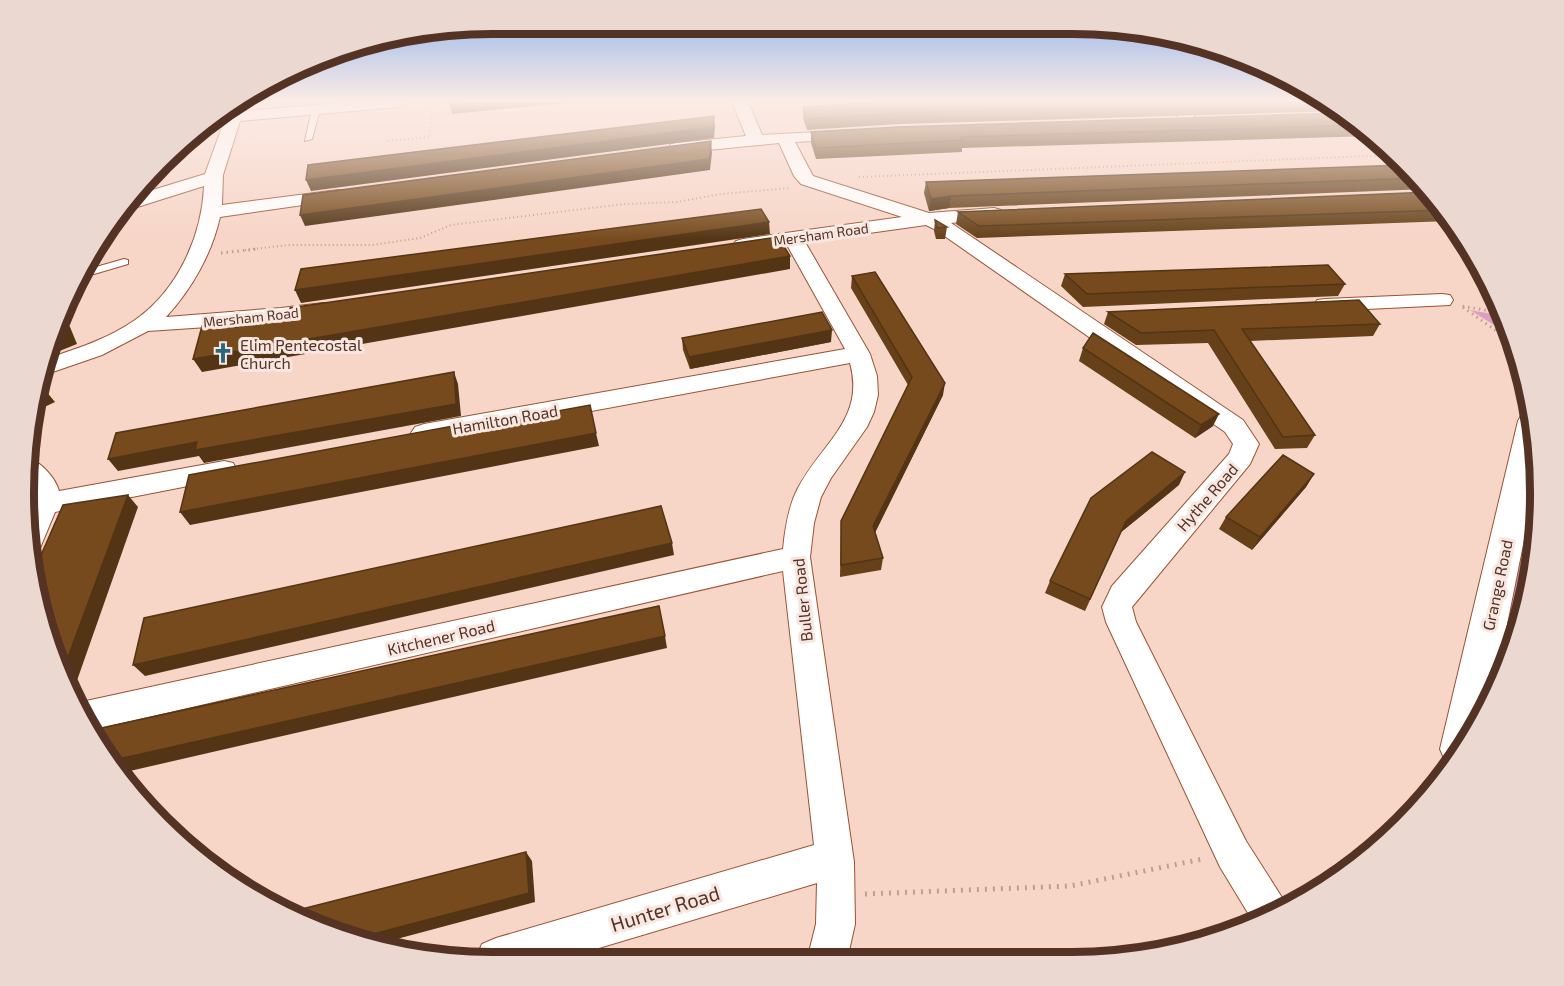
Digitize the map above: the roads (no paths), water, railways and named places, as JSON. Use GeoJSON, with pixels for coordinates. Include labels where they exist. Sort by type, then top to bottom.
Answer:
{"type":"FeatureCollection","features":[{"type":"Feature","properties":{"kind":"main road","name":"Grange Road"},"geometry":{"type":"LineString","coordinates":[[1466,725],[1527,446]]}},
{"type":"Feature","properties":{"kind":"street"},"geometry":{"type":"LineString","coordinates":[[53,365],[143,326],[170,298],[197,256],[212,212],[213,177],[223,148]]}},
{"type":"Feature","properties":{"kind":"street"},"geometry":{"type":"LineString","coordinates":[[663,150],[681,148]]}},
{"type":"Feature","properties":{"kind":"street","name":"Hythe Road"},"geometry":{"type":"LineString","coordinates":[[790,148],[803,176],[811,182],[928,219],[960,237],[1234,426],[1245,444],[1241,458],[1123,595],[1117,607],[1121,622],[1233,854],[1267,907]]}},
{"type":"Feature","properties":{"kind":"street"},"geometry":{"type":"LineString","coordinates":[[141,200],[213,177]]}},
{"type":"Feature","properties":{"kind":"street"},"geometry":{"type":"LineString","coordinates":[[212,212],[360,192]]}},
{"type":"Feature","properties":{"kind":"street","name":"Mersham Road"},"geometry":{"type":"LineString","coordinates":[[723,248],[928,219],[1018,213]]}},
{"type":"Feature","properties":{"kind":"street","name":"Buller Road"},"geometry":{"type":"LineString","coordinates":[[793,238],[859,354],[867,380],[864,405],[842,445],[811,489],[803,509],[796,557],[836,879],[836,926],[829,952]]}},
{"type":"Feature","properties":{"kind":"street"},"geometry":{"type":"LineString","coordinates":[[1300,306],[1442,300]]}},
{"type":"Feature","properties":{"kind":"street","name":"Mersham Road"},"geometry":{"type":"LineString","coordinates":[[143,326],[281,315],[346,305]]}},
{"type":"Feature","properties":{"kind":"street"},"geometry":{"type":"LineString","coordinates":[[1075,316],[1111,314]]}},
{"type":"Feature","properties":{"kind":"street","name":"Hamilton Road"},"geometry":{"type":"LineString","coordinates":[[407,436],[859,354]]}},
{"type":"Feature","properties":{"kind":"street"},"geometry":{"type":"LineString","coordinates":[[45,504],[244,466]]}},
{"type":"Feature","properties":{"kind":"street"},"geometry":{"type":"LineString","coordinates":[[35,476],[46,489],[45,504],[35,527]]}},
{"type":"Feature","properties":{"kind":"street","name":"Kitchener Road"},"geometry":{"type":"LineString","coordinates":[[92,715],[796,557]]}},
{"type":"Feature","properties":{"kind":"street","name":"Hunter Road"},"geometry":{"type":"LineString","coordinates":[[515,952],[815,864],[836,879]]}},
{"type":"Feature","properties":{"kind":"lane"},"geometry":{"type":"LineString","coordinates":[[93,270],[124,262]]}},
{"type":"Feature","properties":{"kind":"place","name":"Elim Pentecostal Church"},"geometry":{"type":"Point","coordinates":[223,353]}}]}
